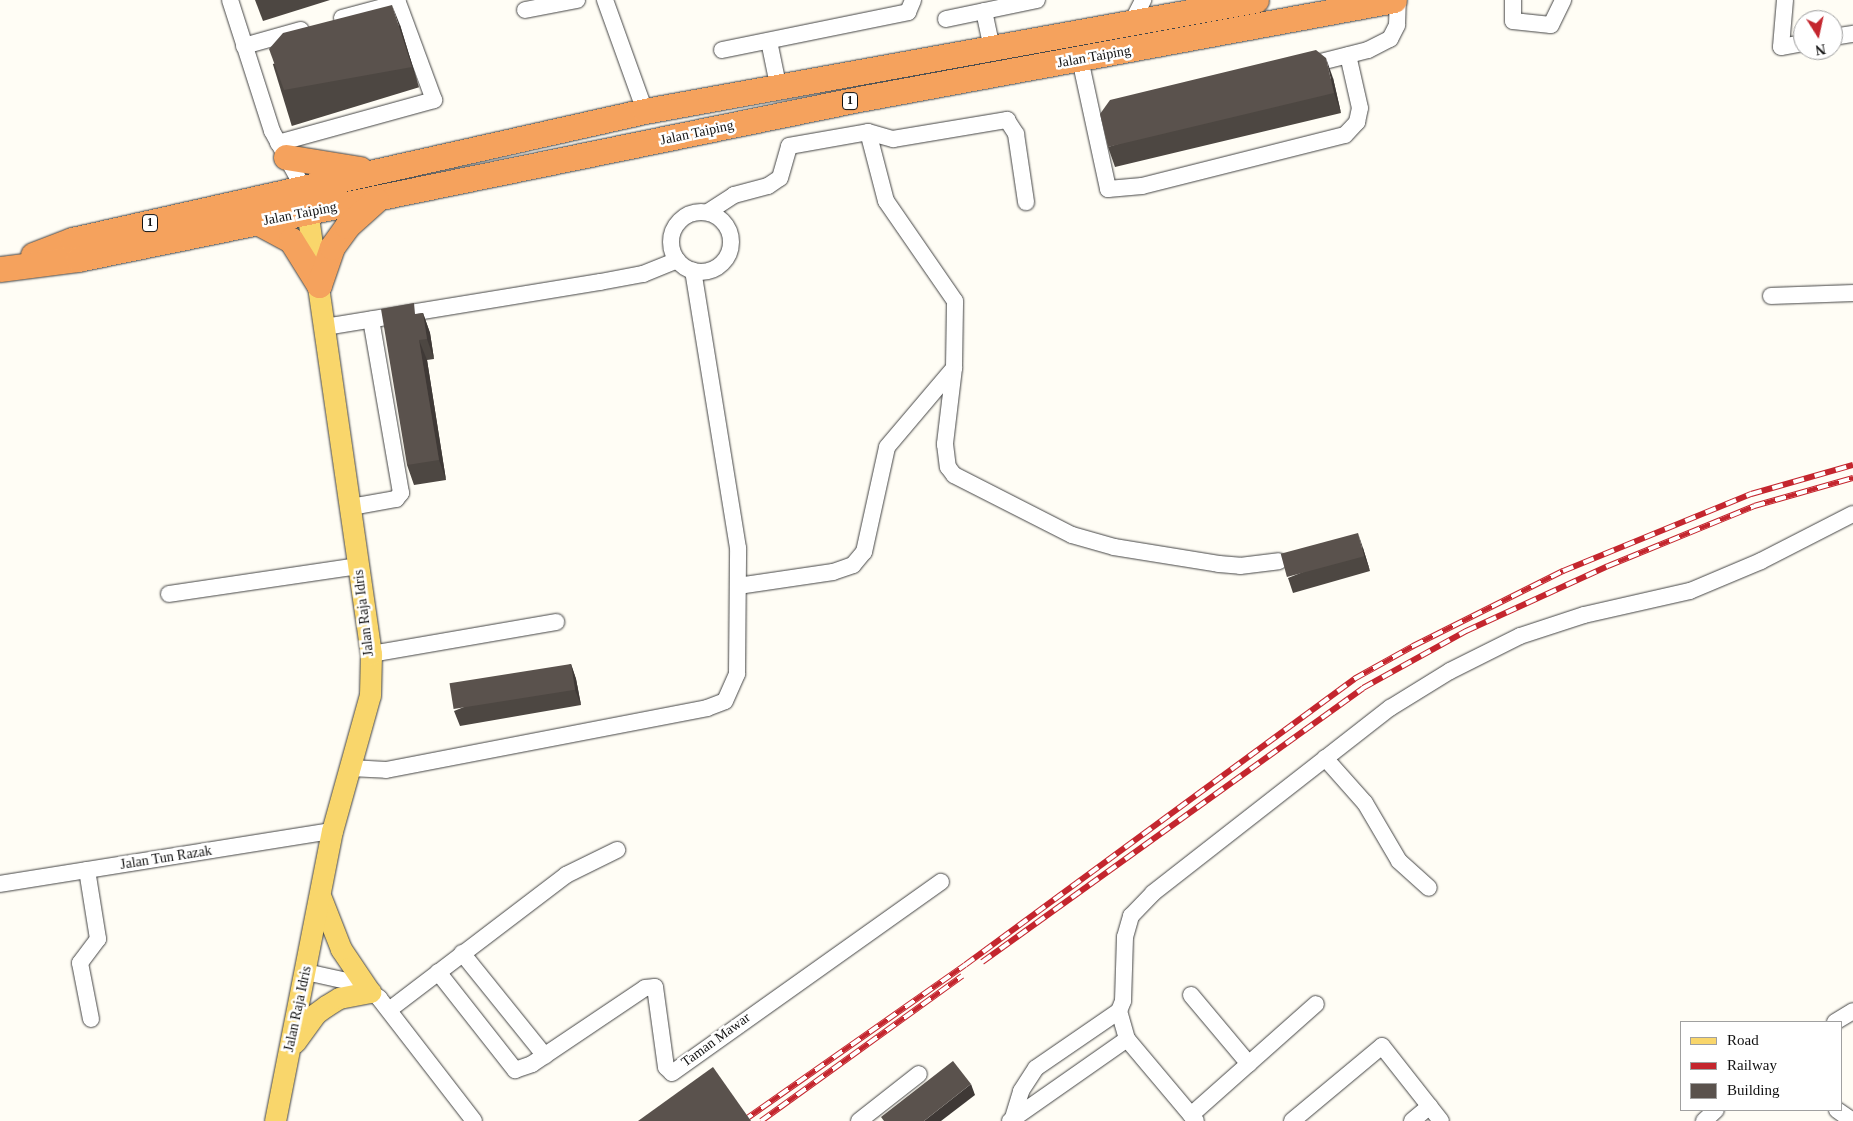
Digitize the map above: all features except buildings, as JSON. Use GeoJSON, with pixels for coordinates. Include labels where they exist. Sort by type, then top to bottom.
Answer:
{"type":"FeatureCollection","features":[{"type":"Feature","properties":{"kind":"highway","name":"Jalan Taiping"},"geometry":{"type":"LineString","coordinates":[[0,268],[72,240],[645,111],[778,85],[992,50],[1256,0]]}},
{"type":"Feature","properties":{"kind":"highway","name":"Jalan Taiping"},"geometry":{"type":"LineString","coordinates":[[0,268],[78,259],[859,99],[1394,0]]}},
{"type":"Feature","properties":{"kind":"highway"},"geometry":{"type":"LineString","coordinates":[[778,85],[796,96],[859,99]]}},
{"type":"Feature","properties":{"kind":"highway"},"geometry":{"type":"LineString","coordinates":[[282,150],[328,166],[385,170]]}},
{"type":"Feature","properties":{"kind":"highway"},"geometry":{"type":"LineString","coordinates":[[319,285],[332,247],[347,226],[378,198]]}},
{"type":"Feature","properties":{"kind":"highway"},"geometry":{"type":"LineString","coordinates":[[258,222],[291,240],[319,285]]}},
{"type":"Feature","properties":{"kind":"main road","name":"Jalan Raja Idris"},"geometry":{"type":"LineString","coordinates":[[275,1121],[306,972],[332,831],[370,695],[372,654],[304,189]]}},
{"type":"Feature","properties":{"kind":"main road"},"geometry":{"type":"LineString","coordinates":[[289,1051],[315,1014],[339,998],[370,992],[340,948],[320,895]]}},
{"type":"Feature","properties":{"kind":"street"},"geometry":{"type":"LineString","coordinates":[[230,0],[244,46],[282,150],[304,189]]}},
{"type":"Feature","properties":{"kind":"street"},"geometry":{"type":"LineString","coordinates":[[525,10],[577,0]]}},
{"type":"Feature","properties":{"kind":"street"},"geometry":{"type":"LineString","coordinates":[[605,0],[645,111]]}},
{"type":"Feature","properties":{"kind":"street"},"geometry":{"type":"LineString","coordinates":[[722,50],[908,12],[913,0]]}},
{"type":"Feature","properties":{"kind":"street"},"geometry":{"type":"LineString","coordinates":[[946,18],[1037,0]]}},
{"type":"Feature","properties":{"kind":"street"},"geometry":{"type":"LineString","coordinates":[[1131,24],[1142,0]]}},
{"type":"Feature","properties":{"kind":"street"},"geometry":{"type":"LineString","coordinates":[[1291,70],[1348,55],[1390,39],[1397,25],[1398,0]]}},
{"type":"Feature","properties":{"kind":"street"},"geometry":{"type":"LineString","coordinates":[[1513,0],[1513,21],[1551,25],[1563,0]]}},
{"type":"Feature","properties":{"kind":"street"},"geometry":{"type":"LineString","coordinates":[[1785,0],[1781,46],[1793,44]]}},
{"type":"Feature","properties":{"kind":"street"},"geometry":{"type":"LineString","coordinates":[[244,46],[397,1],[434,100],[282,150]]}},
{"type":"Feature","properties":{"kind":"street"},"geometry":{"type":"LineString","coordinates":[[984,11],[992,50]]}},
{"type":"Feature","properties":{"kind":"street"},"geometry":{"type":"LineString","coordinates":[[770,41],[778,85]]}},
{"type":"Feature","properties":{"kind":"street"},"geometry":{"type":"LineString","coordinates":[[1080,59],[1108,189],[1142,186],[1345,136],[1357,122],[1360,108],[1348,55]]}},
{"type":"Feature","properties":{"kind":"street"},"geometry":{"type":"LineString","coordinates":[[1094,120],[1112,116]]}},
{"type":"Feature","properties":{"kind":"street"},"geometry":{"type":"LineString","coordinates":[[708,212],[734,195],[768,186],[780,178],[789,146],[868,132],[893,139],[1008,120],[1016,134],[1026,202]]}},
{"type":"Feature","properties":{"kind":"street"},"geometry":{"type":"LineString","coordinates":[[868,132],[886,201],[955,301],[954,368],[945,444],[948,467],[954,476],[1072,535],[1114,547],[1240,566],[1279,561]]}},
{"type":"Feature","properties":{"kind":"street"},"geometry":{"type":"LineString","coordinates":[[708,212],[717,216],[729,230],[731,249],[727,258],[714,269],[693,271],[677,260],[670,243],[675,225],[690,213],[708,212]]}},
{"type":"Feature","properties":{"kind":"street"},"geometry":{"type":"LineString","coordinates":[[325,326],[372,320],[643,274],[677,260]]}},
{"type":"Feature","properties":{"kind":"street"},"geometry":{"type":"LineString","coordinates":[[350,768],[386,770],[707,708],[726,701],[737,674],[738,548],[693,271]]}},
{"type":"Feature","properties":{"kind":"street"},"geometry":{"type":"LineString","coordinates":[[1771,296],[1853,293]]}},
{"type":"Feature","properties":{"kind":"street"},"geometry":{"type":"LineString","coordinates":[[350,507],[396,499],[401,493],[372,320]]}},
{"type":"Feature","properties":{"kind":"street"},"geometry":{"type":"LineString","coordinates":[[738,586],[834,572],[853,564],[864,552],[887,447],[954,368]]}},
{"type":"Feature","properties":{"kind":"street"},"geometry":{"type":"LineString","coordinates":[[1011,1121],[1020,1091],[1036,1068],[1118,1011],[1123,1001],[1125,937],[1131,916],[1153,893],[1398,703],[1450,671],[1520,636],[1584,615],[1690,590],[1761,561],[1853,514]]}},
{"type":"Feature","properties":{"kind":"street"},"geometry":{"type":"LineString","coordinates":[[169,594],[359,566]]}},
{"type":"Feature","properties":{"kind":"street"},"geometry":{"type":"LineString","coordinates":[[372,654],[556,622]]}},
{"type":"Feature","properties":{"kind":"street"},"geometry":{"type":"LineString","coordinates":[[1325,758],[1364,803],[1399,861],[1429,888]]}},
{"type":"Feature","properties":{"kind":"street","name":"Jalan Tun Razak"},"geometry":{"type":"LineString","coordinates":[[0,884],[332,831]]}},
{"type":"Feature","properties":{"kind":"street"},"geometry":{"type":"LineString","coordinates":[[389,1010],[566,874],[617,850]]}},
{"type":"Feature","properties":{"kind":"street"},"geometry":{"type":"LineString","coordinates":[[87,870],[98,939],[80,963],[91,1019]]}},
{"type":"Feature","properties":{"kind":"street","name":"Taman Mawar"},"geometry":{"type":"LineString","coordinates":[[438,972],[514,1070],[545,1056],[645,988],[654,987],[666,1067],[672,1073],[941,882]]}},
{"type":"Feature","properties":{"kind":"street"},"geometry":{"type":"LineString","coordinates":[[462,953],[545,1056]]}},
{"type":"Feature","properties":{"kind":"street"},"geometry":{"type":"LineString","coordinates":[[306,972],[360,984],[370,992],[389,1010],[474,1121]]}},
{"type":"Feature","properties":{"kind":"street"},"geometry":{"type":"LineString","coordinates":[[1191,995],[1249,1064]]}},
{"type":"Feature","properties":{"kind":"street"},"geometry":{"type":"LineString","coordinates":[[1118,1011],[1127,1040],[1193,1118],[1249,1064],[1316,1004]]}},
{"type":"Feature","properties":{"kind":"street"},"geometry":{"type":"LineString","coordinates":[[1837,1021],[1853,1011]]}},
{"type":"Feature","properties":{"kind":"street"},"geometry":{"type":"LineString","coordinates":[[1011,1121],[1127,1040]]}},
{"type":"Feature","properties":{"kind":"street"},"geometry":{"type":"LineString","coordinates":[[1292,1121],[1382,1046],[1441,1121]]}},
{"type":"Feature","properties":{"kind":"street"},"geometry":{"type":"LineString","coordinates":[[859,1121],[918,1074]]}},
{"type":"Feature","properties":{"kind":"street"},"geometry":{"type":"LineString","coordinates":[[1412,1121],[1430,1106]]}},
{"type":"Feature","properties":{"kind":"street"},"geometry":{"type":"LineString","coordinates":[[1704,1121],[1715,1111]]}},
{"type":"Feature","properties":{"kind":"street"},"geometry":{"type":"LineString","coordinates":[[1838,1111],[1853,1121]]}},
{"type":"Feature","properties":{"kind":"railway"},"geometry":{"type":"LineString","coordinates":[[743,1121],[965,965],[1354,679],[1413,646],[1563,571],[1751,494],[1853,465]]}},
{"type":"Feature","properties":{"kind":"railway"},"geometry":{"type":"LineString","coordinates":[[982,962],[1363,688],[1466,631],[1608,566],[1754,506],[1853,478]]}},
{"type":"Feature","properties":{"kind":"railway"},"geometry":{"type":"LineString","coordinates":[[761,1121],[962,976]]}}]}
